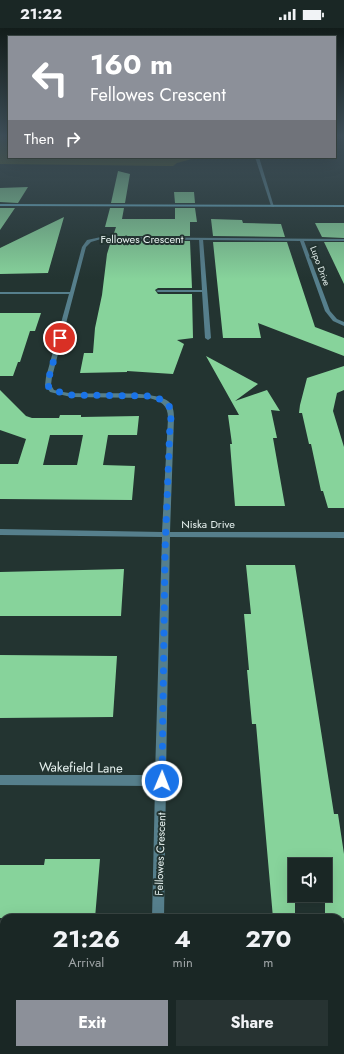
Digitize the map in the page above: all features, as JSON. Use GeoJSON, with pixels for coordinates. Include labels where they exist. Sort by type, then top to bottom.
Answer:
{"type":"FeatureCollection","features":[{"type":"Feature","properties":{"kind":"main road"},"geometry":{"type":"LineString","coordinates":[[0,205],[344,206]]}},
{"type":"Feature","properties":{"kind":"street"},"geometry":{"type":"LineString","coordinates":[[266,184],[273,206]]}},
{"type":"Feature","properties":{"kind":"street","name":"Fellowes Crescent"},"geometry":{"type":"LineString","coordinates":[[158,914],[166,534],[170,424],[172,415],[170,407],[159,398],[149,396],[71,395],[52,390],[48,386],[49,377],[85,244],[101,238],[241,240]]}},
{"type":"Feature","properties":{"kind":"street"},"geometry":{"type":"LineString","coordinates":[[201,239],[208,338]]}},
{"type":"Feature","properties":{"kind":"street","name":"Lupo Drive"},"geometry":{"type":"LineString","coordinates":[[241,240],[302,240],[328,311],[335,320],[344,324]]}},
{"type":"Feature","properties":{"kind":"street"},"geometry":{"type":"LineString","coordinates":[[302,240],[344,240]]}},
{"type":"Feature","properties":{"kind":"street"},"geometry":{"type":"LineString","coordinates":[[158,291],[204,291]]}},
{"type":"Feature","properties":{"kind":"street"},"geometry":{"type":"LineString","coordinates":[[0,293],[72,293]]}},
{"type":"Feature","properties":{"kind":"street","name":"Niska Drive"},"geometry":{"type":"LineString","coordinates":[[0,532],[344,535]]}},
{"type":"Feature","properties":{"kind":"street","name":"Wakefield Lane"},"geometry":{"type":"LineString","coordinates":[[0,780],[162,781]]}},
{"type":"Feature","properties":{"kind":"building"},"geometry":{"type":"Polygon","coordinates":[[[115,184],[128,184],[125,203],[111,203],[115,184]]]}},
{"type":"Feature","properties":{"kind":"building"},"geometry":{"type":"Polygon","coordinates":[[[28,187],[18,203],[0,202],[0,188],[28,187]]]}},
{"type":"Feature","properties":{"kind":"building"},"geometry":{"type":"Polygon","coordinates":[[[174,192],[194,192],[195,203],[175,203],[174,192]]]}},
{"type":"Feature","properties":{"kind":"building"},"geometry":{"type":"Polygon","coordinates":[[[0,208],[15,208],[0,230],[0,208]]]}},
{"type":"Feature","properties":{"kind":"building"},"geometry":{"type":"Polygon","coordinates":[[[110,208],[124,208],[122,219],[175,219],[175,208],[195,208],[197,222],[190,222],[190,236],[113,236],[116,227],[105,227],[110,208]]]}},
{"type":"Feature","properties":{"kind":"building"},"geometry":{"type":"Polygon","coordinates":[[[64,217],[48,273],[0,274],[0,248],[64,217]]]}},
{"type":"Feature","properties":{"kind":"building"},"geometry":{"type":"Polygon","coordinates":[[[211,219],[242,220],[243,223],[281,224],[285,237],[213,236],[211,219]]]}},
{"type":"Feature","properties":{"kind":"building"},"geometry":{"type":"Polygon","coordinates":[[[315,223],[344,223],[344,238],[322,237],[315,223]]]}},
{"type":"Feature","properties":{"kind":"building"},"geometry":{"type":"Polygon","coordinates":[[[111,241],[190,241],[192,288],[158,288],[155,290],[158,294],[192,294],[193,338],[177,340],[184,344],[173,374],[127,371],[80,373],[84,353],[93,353],[95,328],[102,295],[107,254],[111,241]]]}},
{"type":"Feature","properties":{"kind":"building"},"geometry":{"type":"Polygon","coordinates":[[[213,242],[287,242],[315,327],[344,338],[344,356],[258,323],[261,338],[223,338],[213,242]]]}},
{"type":"Feature","properties":{"kind":"building"},"geometry":{"type":"Polygon","coordinates":[[[324,242],[344,242],[344,284],[324,242]]]}},
{"type":"Feature","properties":{"kind":"building"},"geometry":{"type":"Polygon","coordinates":[[[0,313],[41,313],[35,331],[30,331],[20,362],[18,362],[13,376],[0,376],[0,313]]]}},
{"type":"Feature","properties":{"kind":"building"},"geometry":{"type":"Polygon","coordinates":[[[206,356],[258,384],[235,401],[267,390],[280,411],[271,410],[277,438],[273,438],[285,506],[235,506],[230,444],[232,444],[228,415],[239,415],[206,356]]]}},
{"type":"Feature","properties":{"kind":"building"},"geometry":{"type":"Polygon","coordinates":[[[344,366],[344,390],[337,393],[333,411],[344,447],[344,508],[328,508],[323,491],[321,491],[311,444],[309,444],[302,413],[299,413],[307,378],[344,366]]]}},
{"type":"Feature","properties":{"kind":"building"},"geometry":{"type":"Polygon","coordinates":[[[0,390],[26,416],[32,418],[59,418],[60,415],[81,415],[81,417],[139,416],[137,435],[108,435],[103,465],[135,466],[132,500],[0,499],[0,464],[18,464],[26,439],[0,430],[0,390]],[[50,435],[43,465],[77,465],[83,435],[50,435]]]}},
{"type":"Feature","properties":{"kind":"building"},"geometry":{"type":"Polygon","coordinates":[[[246,565],[295,565],[334,814],[338,814],[344,854],[344,914],[325,914],[325,902],[332,902],[332,858],[288,858],[288,902],[295,902],[295,914],[273,914],[256,724],[252,724],[244,614],[251,614],[246,565]]]}},
{"type":"Feature","properties":{"kind":"building"},"geometry":{"type":"Polygon","coordinates":[[[124,569],[121,616],[0,616],[0,572],[124,569]]]}},
{"type":"Feature","properties":{"kind":"building"},"geometry":{"type":"Polygon","coordinates":[[[0,655],[117,656],[113,717],[0,718],[0,655]]]}},
{"type":"Feature","properties":{"kind":"building"},"geometry":{"type":"Polygon","coordinates":[[[45,859],[100,859],[95,914],[0,914],[0,865],[44,865],[45,859]]]}},
{"type":"Feature","properties":{"kind":"route"},"geometry":{"type":"LineString","coordinates":[[60,338],[49,377],[48,386],[52,390],[60,394],[71,395],[149,396],[159,398],[166,402],[170,407],[172,415],[170,424],[165,552],[162,781]]}}]}
